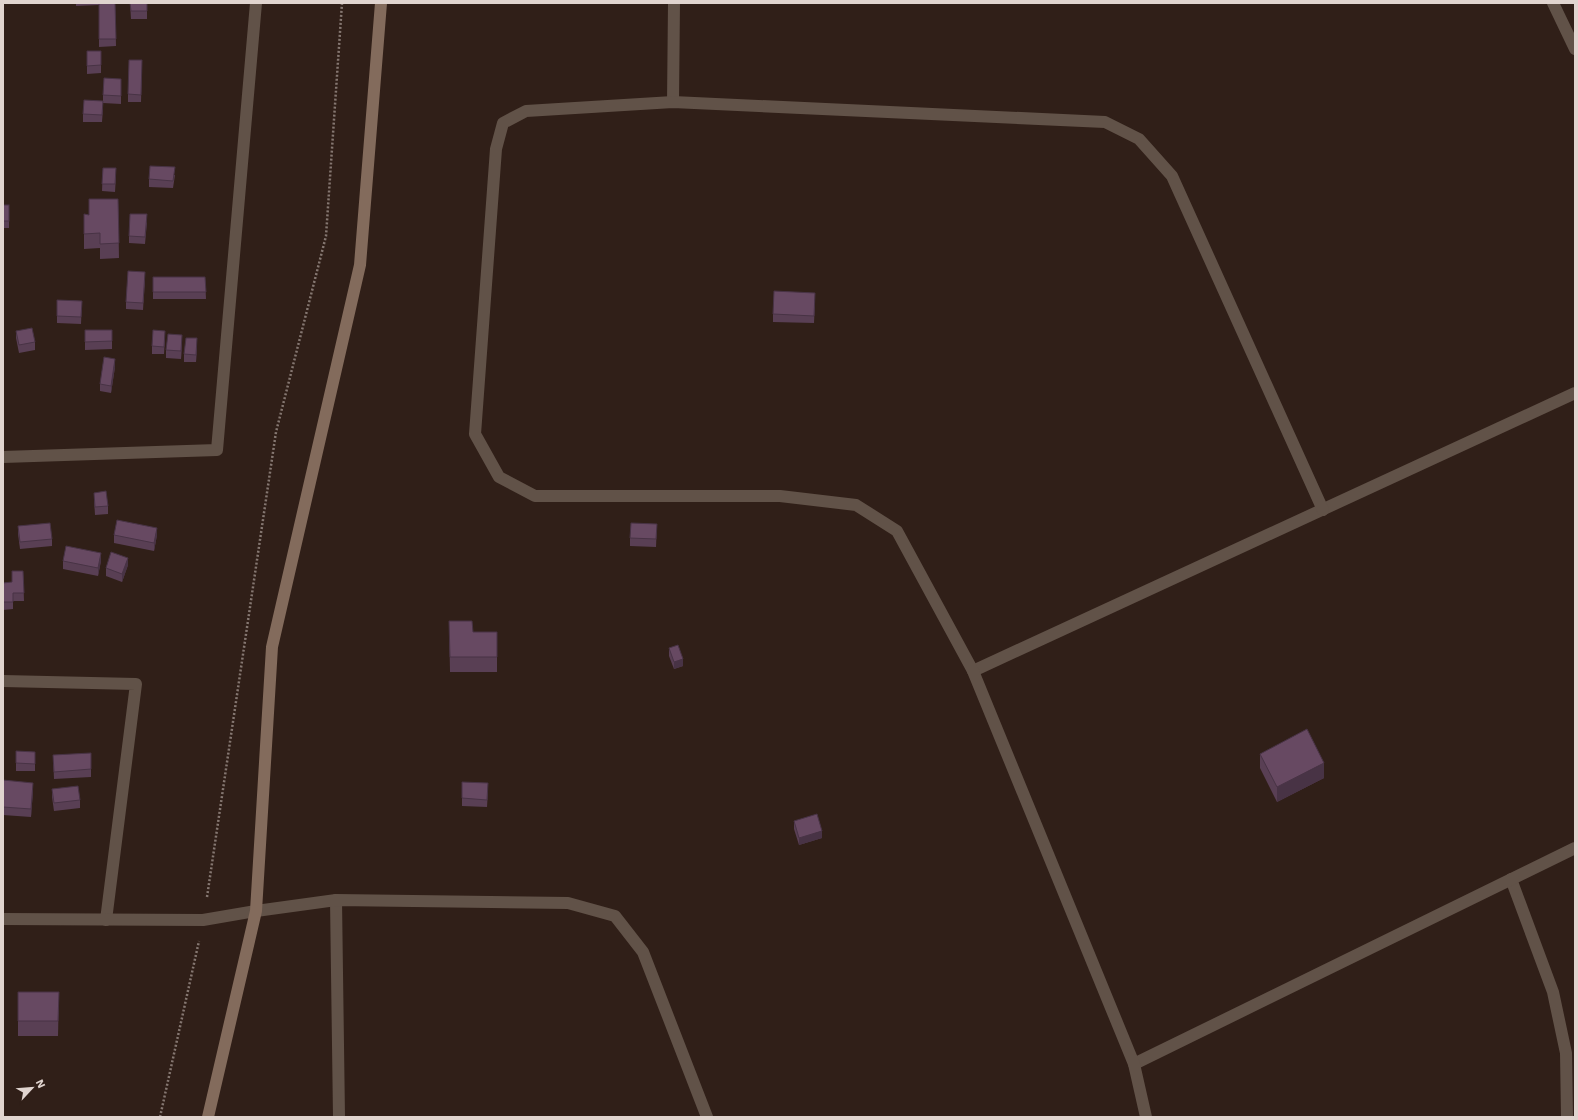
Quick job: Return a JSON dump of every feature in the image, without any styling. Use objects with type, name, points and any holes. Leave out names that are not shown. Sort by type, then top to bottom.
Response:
[{"type":"street","points":[[3,457],[217,450],[256,3]]},
{"type":"street","points":[[208,1117],[256,911],[272,647],[360,265],[381,3]]},
{"type":"street","points":[[673,102],[674,3]]},
{"type":"street","points":[[1553,3],[1575,48]]},
{"type":"street","points":[[1146,1117],[1134,1064],[973,671],[896,531],[856,505],[780,496],[535,496],[499,477],[475,434],[496,150],[503,123],[526,111],[673,102],[1105,122],[1139,139],[1172,176],[1323,510]]},
{"type":"street","points":[[973,671],[1575,393]]},
{"type":"street","points":[[3,681],[136,684],[106,920]]},
{"type":"street","points":[[1134,1064],[1575,848]]},
{"type":"street","points":[[1511,879],[1553,992],[1566,1053],[1568,1117]]},
{"type":"street","points":[[336,900],[340,1117]]},
{"type":"street","points":[[3,919],[203,920],[336,900],[568,903],[615,916],[643,952],[707,1117]]},
{"type":"path","points":[[160,1117],[203,920],[276,432],[326,236],[342,3]]},
{"type":"building","points":[[99,3],[115,3],[116,39],[99,39]]},
{"type":"building","points":[[130,3],[147,3],[147,11],[131,11]]},
{"type":"building","points":[[87,51],[101,51],[101,65],[87,66]]},
{"type":"building","points":[[129,60],[142,60],[141,95],[128,94]]},
{"type":"building","points":[[104,78],[121,79],[121,96],[103,95]]},
{"type":"building","points":[[84,100],[103,101],[102,115],[83,114]]},
{"type":"building","points":[[150,166],[175,167],[173,181],[149,179]]},
{"type":"building","points":[[103,168],[116,168],[115,184],[102,184]]},
{"type":"building","points":[[89,199],[118,199],[119,243],[100,244],[100,233],[84,234],[84,214],[89,215]]},
{"type":"building","points":[[3,205],[9,205],[9,221],[3,221]]},
{"type":"building","points":[[130,214],[147,214],[145,237],[129,236]]},
{"type":"building","points":[[128,271],[145,272],[143,303],[126,302]]},
{"type":"building","points":[[153,277],[205,277],[206,292],[153,292]]},
{"type":"building","points":[[774,291],[815,293],[814,316],[773,314]]},
{"type":"building","points":[[57,300],[82,301],[81,317],[57,316]]},
{"type":"building","points":[[32,328],[35,342],[19,345],[16,331]]},
{"type":"building","points":[[85,330],[112,330],[112,341],[85,342]]},
{"type":"building","points":[[153,330],[165,331],[164,347],[152,346]]},
{"type":"building","points":[[168,334],[182,335],[181,351],[166,350]]},
{"type":"building","points":[[186,338],[197,338],[196,355],[184,354]]},
{"type":"building","points":[[104,357],[115,359],[111,386],[100,384]]},
{"type":"building","points":[[106,491],[108,506],[95,507],[94,493]]},
{"type":"building","points":[[117,520],[157,528],[154,543],[114,535]]},
{"type":"building","points":[[50,523],[52,539],[20,542],[18,526]]},
{"type":"building","points":[[631,523],[657,524],[656,539],[630,538]]},
{"type":"building","points":[[66,546],[101,553],[98,568],[63,561]]},
{"type":"building","points":[[111,552],[128,558],[122,574],[106,568]]},
{"type":"building","points":[[12,571],[23,571],[24,593],[13,593],[13,602],[3,602],[3,583],[12,582]]},
{"type":"building","points":[[449,621],[472,621],[473,632],[497,632],[497,657],[450,657]]},
{"type":"building","points":[[678,645],[683,659],[674,662],[669,648]]},
{"type":"building","points":[[1307,729],[1324,763],[1277,787],[1260,754]]},
{"type":"building","points":[[16,751],[35,752],[35,764],[16,763]]},
{"type":"building","points":[[91,753],[91,769],[54,772],[53,755]]},
{"type":"building","points":[[3,780],[33,783],[31,809],[3,807]]},
{"type":"building","points":[[462,782],[488,783],[487,800],[462,798]]},
{"type":"building","points":[[78,786],[80,800],[54,803],[52,789]]},
{"type":"building","points":[[817,814],[822,831],[799,838],[794,821]]},
{"type":"building","points":[[18,992],[59,992],[58,1021],[18,1021]]}]
